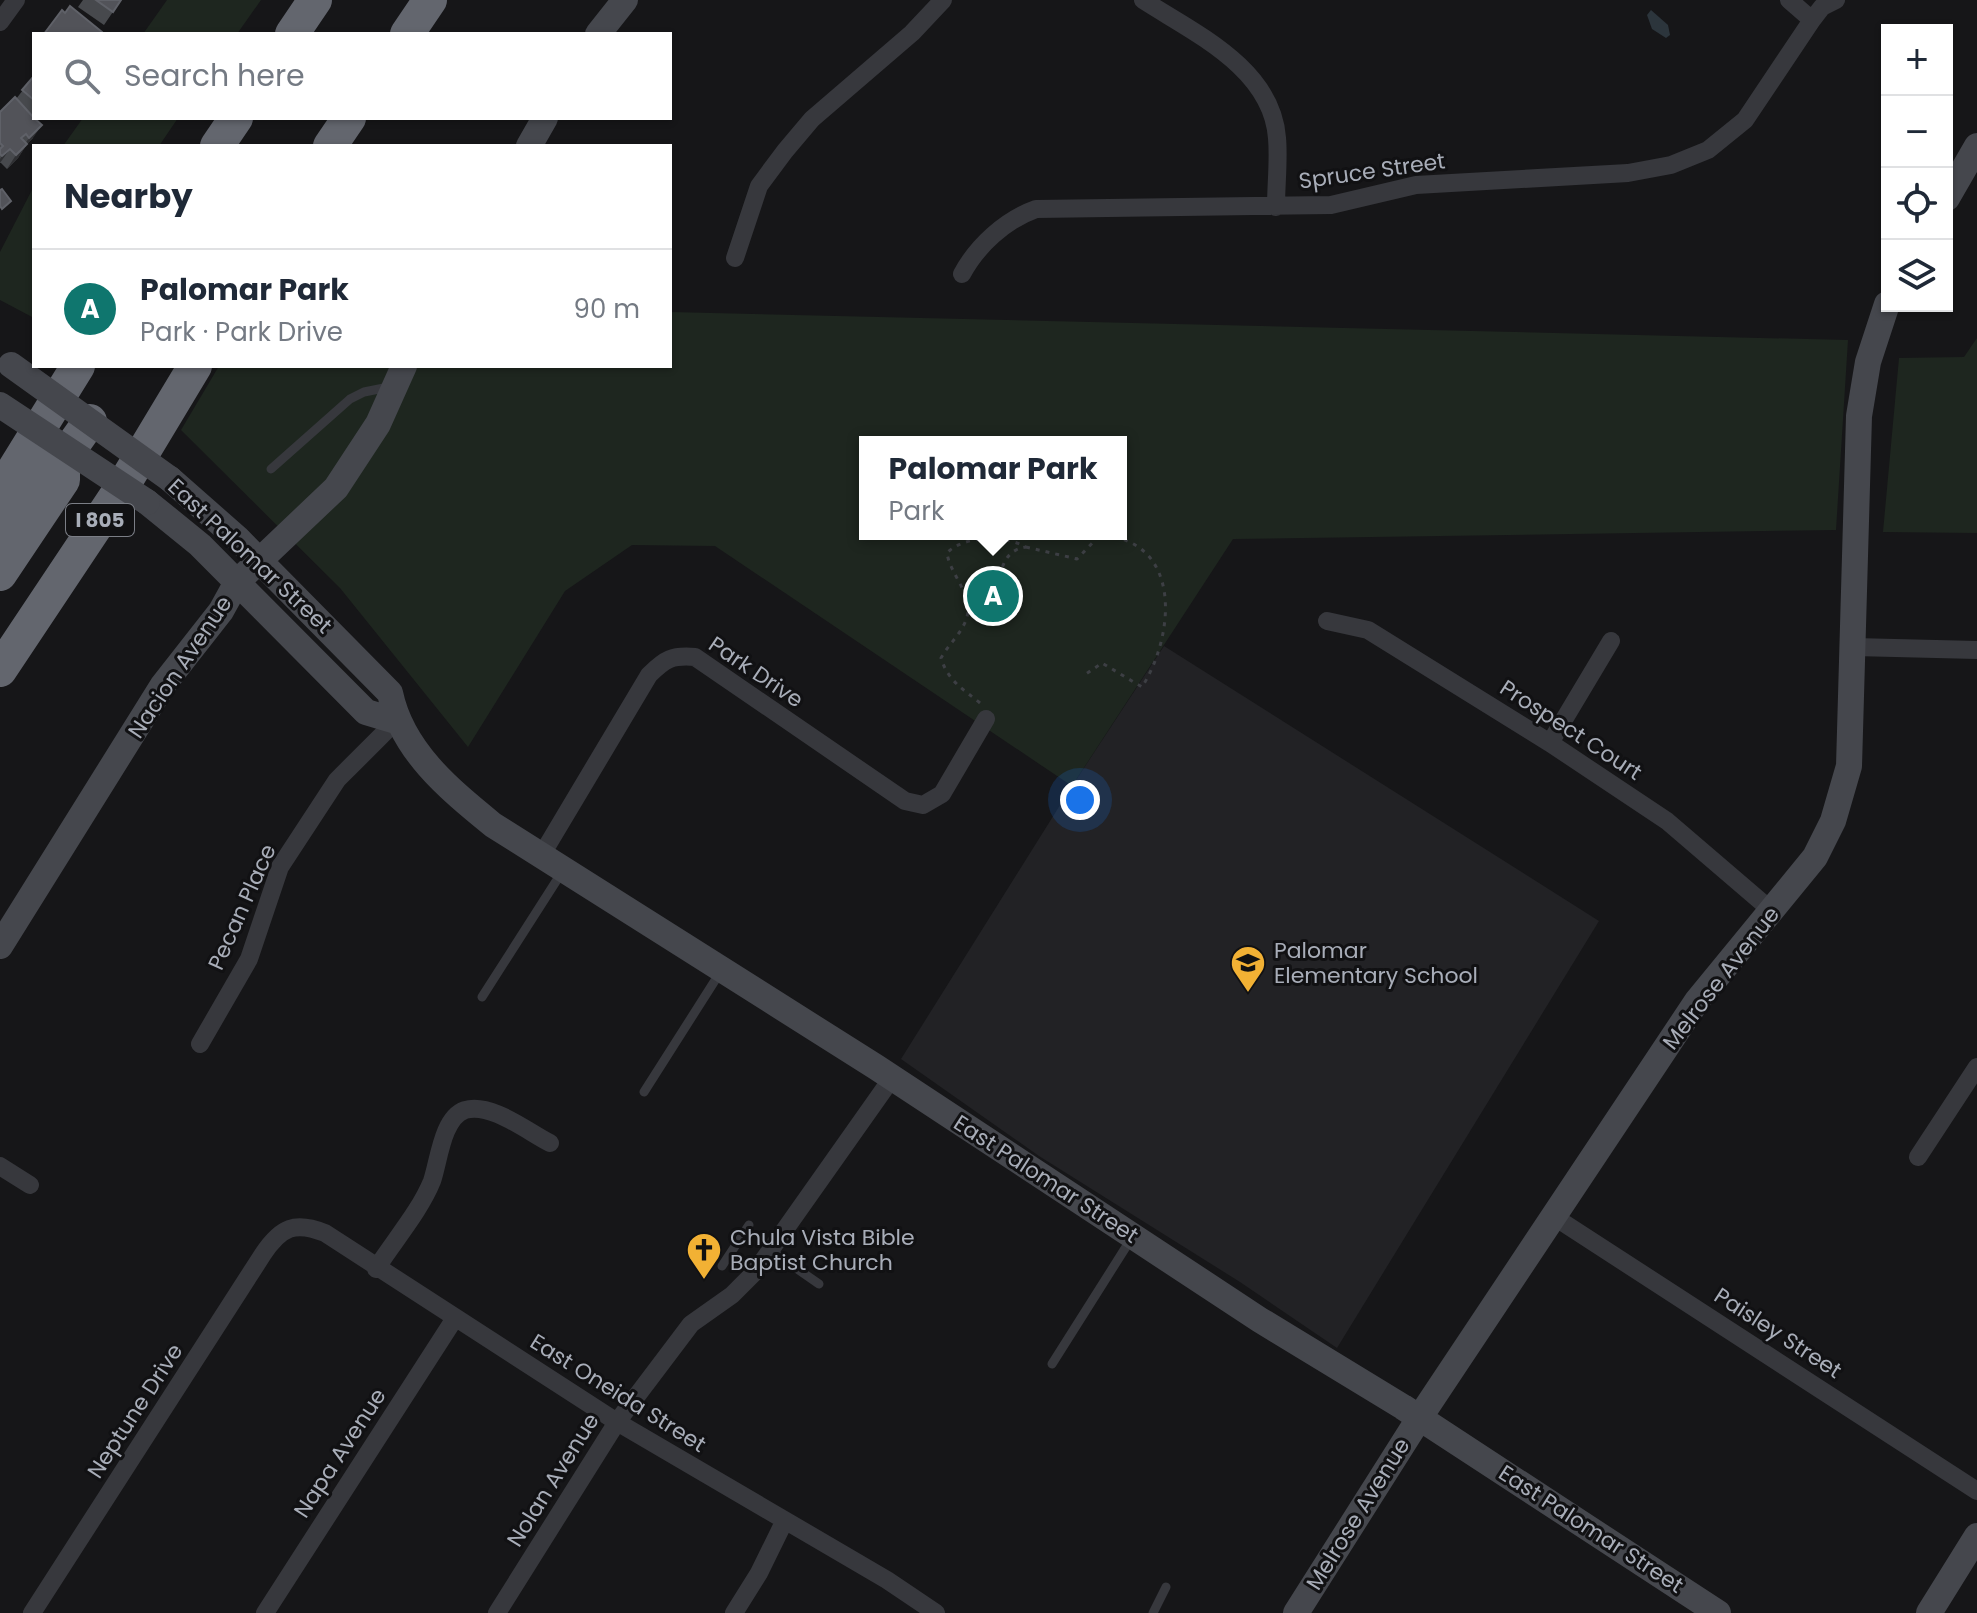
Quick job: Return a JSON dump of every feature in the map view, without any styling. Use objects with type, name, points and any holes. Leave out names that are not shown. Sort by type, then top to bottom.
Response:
[{"type":"highway","points":[[293,32],[315,0]]},
{"type":"highway","points":[[408,32],[430,0]]},
{"type":"highway","points":[[218,144],[235,120]]},
{"type":"highway","points":[[331,144],[348,120]]},
{"type":"highway","points":[[0,492],[77,368]]},
{"type":"highway","name":"I 805","points":[[0,670],[124,484],[194,368]]},
{"type":"highway","points":[[0,529],[41,467],[66,454],[90,421]]},
{"type":"highway","points":[[0,574],[63,480],[66,454]]},
{"type":"main road","points":[[600,32],[625,0]]},
{"type":"main road","points":[[530,144],[544,120]]},
{"type":"main road","points":[[1953,188],[1977,146]]},
{"type":"main road","name":"Melrose Avenue","points":[[1296,1613],[1420,1417],[1697,1001],[1815,857],[1842,795],[1849,766],[1859,416],[1868,362],[1884,312]]},
{"type":"main road","name":"East Palomar Street","points":[[6,361],[170,479],[260,562],[390,693],[396,721],[440,781],[493,825],[892,1078],[1303,1348],[1420,1417],[1718,1613]]},
{"type":"main road","name":"Nacion Avenue","points":[[0,946],[163,685],[221,611],[237,582],[336,488],[359,457],[400,376]]},
{"type":"main road","name":"East Palomar Street","points":[[0,405],[66,454],[147,502],[200,545],[366,712],[396,721]]},
{"type":"main road","points":[[1929,1613],[1977,1536]]},
{"type":"street","points":[[0,22],[16,0]]},
{"type":"street","points":[[735,258],[759,186],[785,151],[812,119],[912,33],[943,0]]},
{"type":"street","points":[[1143,0],[1224,52],[1250,77],[1272,115],[1277,137],[1276,207]]},
{"type":"street","points":[[1789,0],[1812,20]]},
{"type":"street","name":"Spruce Street","points":[[962,274],[972,255],[1018,215],[1036,209],[1331,205],[1416,185],[1628,173],[1671,165],[1708,150],[1745,120],[1812,20],[1822,7],[1836,0]]},
{"type":"street","name":"Prospect Court","points":[[1327,621],[1368,630],[1550,743],[1667,821],[1772,911]]},
{"type":"street","points":[[1550,743],[1611,641]]},
{"type":"street","points":[[1854,647],[1977,650]]},
{"type":"street","name":"Park Drive","points":[[552,862],[649,675],[675,655],[695,657],[905,801],[923,805],[942,794],[985,713]]},
{"type":"street","name":"Pecan Place","points":[[200,1044],[249,959],[280,867],[337,780],[396,721]]},
{"type":"street","points":[[1918,1157],[1977,1067]]},
{"type":"street","name":"Nolan Avenue","points":[[497,1613],[617,1422],[691,1324],[732,1295],[770,1250],[892,1078]]},
{"type":"street","points":[[376,1269],[430,1185],[447,1130],[456,1116],[466,1110],[486,1110],[550,1143]]},
{"type":"street","points":[[0,1166],[30,1185]]},
{"type":"street","name":"Paisley Street","points":[[1553,1216],[1977,1491]]},
{"type":"street","name":"East Oneida Street","points":[[276,1234],[291,1226],[307,1226],[325,1233],[376,1269],[617,1422],[936,1613]]},
{"type":"street","name":"Neptune Drive","points":[[32,1613],[276,1234]]},
{"type":"street","name":"Napa Avenue","points":[[265,1613],[455,1318]]},
{"type":"street","points":[[734,1613],[759,1573],[784,1522]]},
{"type":"lane","points":[[271,469],[350,399],[400,376]]},
{"type":"lane","points":[[482,997],[552,862]]},
{"type":"lane","points":[[644,1092],[721,971]]},
{"type":"lane","points":[[722,1266],[749,1225]]},
{"type":"lane","points":[[1052,1364],[1133,1236]]},
{"type":"lane","points":[[770,1250],[819,1284]]},
{"type":"lane","points":[[1153,1613],[1166,1587]]},
{"type":"path","points":[[985,713],[959,688],[945,670],[941,658],[968,618],[965,591],[949,565],[947,553],[967,540],[1006,542],[1077,559],[1095,540]]},
{"type":"path","points":[[1086,674],[1102,663],[1142,687],[1157,662],[1166,630],[1161,573],[1146,551],[1126,540]]},
{"type":"path","points":[[994,596],[998,575],[1008,555],[1015,549],[1026,547]]},
{"type":"shaded area","points":[[167,0],[261,0],[238,32],[144,32]]},
{"type":"shaded area","points":[[1651,10],[1668,25],[1670,35],[1666,38],[1652,29],[1647,15]]},
{"type":"shaded area","points":[[82,120],[177,120],[160,144],[64,144]]},
{"type":"shaded area","points":[[32,190],[32,317],[0,300],[0,252]]},
{"type":"shaded area","points":[[672,312],[1848,340],[1836,530],[1233,539],[1072,786],[715,546],[632,545],[565,591],[468,747],[340,588],[181,430],[218,368],[672,368]]},
{"type":"shaded area","points":[[1977,338],[1977,533],[1883,532],[1899,358],[1964,357]]},
{"type":"shaded area","name":"Palomar Elementary School","points":[[1164,646],[1599,921],[1337,1348],[1240,1282],[1039,1156],[901,1059],[1072,786]]},
{"type":"building","points":[[96,0],[121,0],[113,12]]},
{"type":"building","points":[[70,6],[102,32],[46,32],[62,10],[65,13]]},
{"type":"building","points":[[32,78],[32,98],[22,90]]},
{"type":"building","points":[[15,97],[32,116],[32,120],[42,125],[29,138],[26,134],[21,138],[27,144],[16,155],[10,149],[2,156],[0,154],[3,146],[0,143],[0,112]]},
{"type":"building","points":[[0,190],[11,201],[2,209]]},
{"type":"place","name":"Palomar Park","points":[[993,596]]},
{"type":"place","name":"Palomar Elementary School","points":[[1248,994]]},
{"type":"place","name":"Chula Vista Bible Baptist Church","points":[[704,1281]]}]
